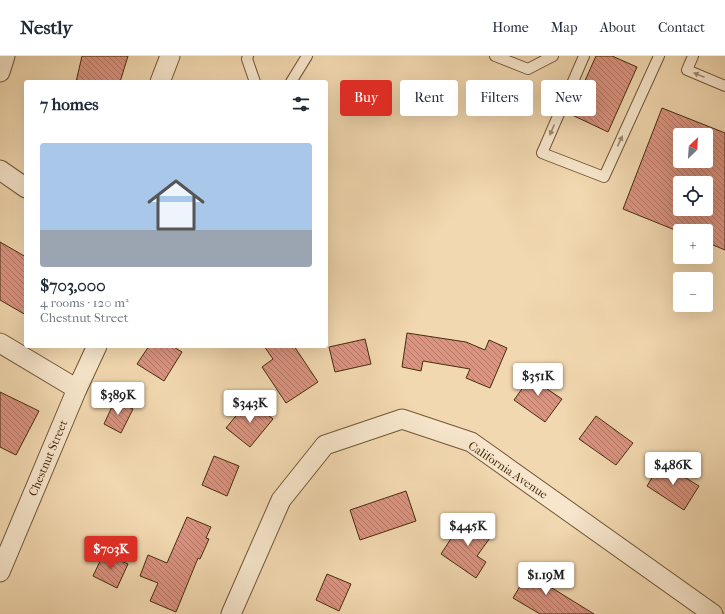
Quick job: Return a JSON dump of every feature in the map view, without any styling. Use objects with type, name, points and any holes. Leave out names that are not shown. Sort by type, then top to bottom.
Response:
[{"type":"street","points":[[0,72],[5,56]]},
{"type":"street","points":[[161,80],[170,56]]},
{"type":"street","points":[[0,170],[24,187]]},
{"type":"street","points":[[0,343],[77,389]]},
{"type":"street","name":"Chestnut Street","points":[[0,572],[77,389],[97,348]]},
{"type":"street","name":"California Avenue","points":[[231,614],[281,500],[325,444],[402,419],[471,442],[713,614]]},
{"type":"lane","points":[[248,56],[254,80]]},
{"type":"lane","points":[[292,80],[307,56]]},
{"type":"lane","points":[[495,56],[528,69],[553,56]]},
{"type":"lane","points":[[584,56],[542,153],[604,177],[659,56]]},
{"type":"lane","points":[[693,56],[687,70],[725,86]]},
{"type":"building","points":[[82,56],[128,56],[121,80],[76,80]]},
{"type":"building","points":[[596,56],[612,56],[637,67],[608,132],[574,116],[596,116],[596,80],[585,80]]},
{"type":"building","points":[[662,108],[712,128],[673,128],[673,168],[713,168],[713,128],[725,133],[725,250],[713,245],[713,224],[673,224],[673,229],[623,209]]},
{"type":"building","points":[[0,242],[24,256],[24,314],[0,300]]},
{"type":"building","points":[[407,333],[466,342],[485,350],[489,340],[507,348],[490,388],[466,378],[470,369],[423,361],[421,371],[402,367]]},
{"type":"building","points":[[365,339],[371,364],[335,372],[329,347]]},
{"type":"building","points":[[148,348],[175,348],[182,352],[164,381],[137,364]]},
{"type":"building","points":[[265,348],[295,348],[318,382],[286,403],[262,367],[273,359]]},
{"type":"building","points":[[534,372],[551,383],[547,389],[562,399],[545,422],[514,400]]},
{"type":"building","points":[[0,392],[39,411],[16,455],[0,447]]},
{"type":"building","points":[[115,400],[133,409],[121,433],[104,424]]},
{"type":"building","points":[[249,400],[273,419],[250,447],[226,428]]},
{"type":"building","points":[[596,416],[633,443],[616,465],[579,439]]},
{"type":"building","points":[[214,456],[239,466],[227,496],[202,485]]},
{"type":"building","points":[[661,463],[699,486],[684,510],[647,486]]},
{"type":"building","points":[[406,491],[416,521],[360,540],[350,510]]},
{"type":"building","points":[[187,517],[211,527],[206,538],[209,539],[200,559],[198,558],[176,612],[150,601],[158,583],[140,576],[148,555],[167,563]]},
{"type":"building","points":[[465,517],[492,535],[477,556],[486,562],[476,578],[441,554]]},
{"type":"building","points":[[104,553],[128,564],[117,588],[93,576]]},
{"type":"building","points":[[532,566],[556,581],[552,588],[594,614],[540,614],[513,598]]},
{"type":"building","points":[[327,574],[351,584],[339,611],[316,600]]}]
